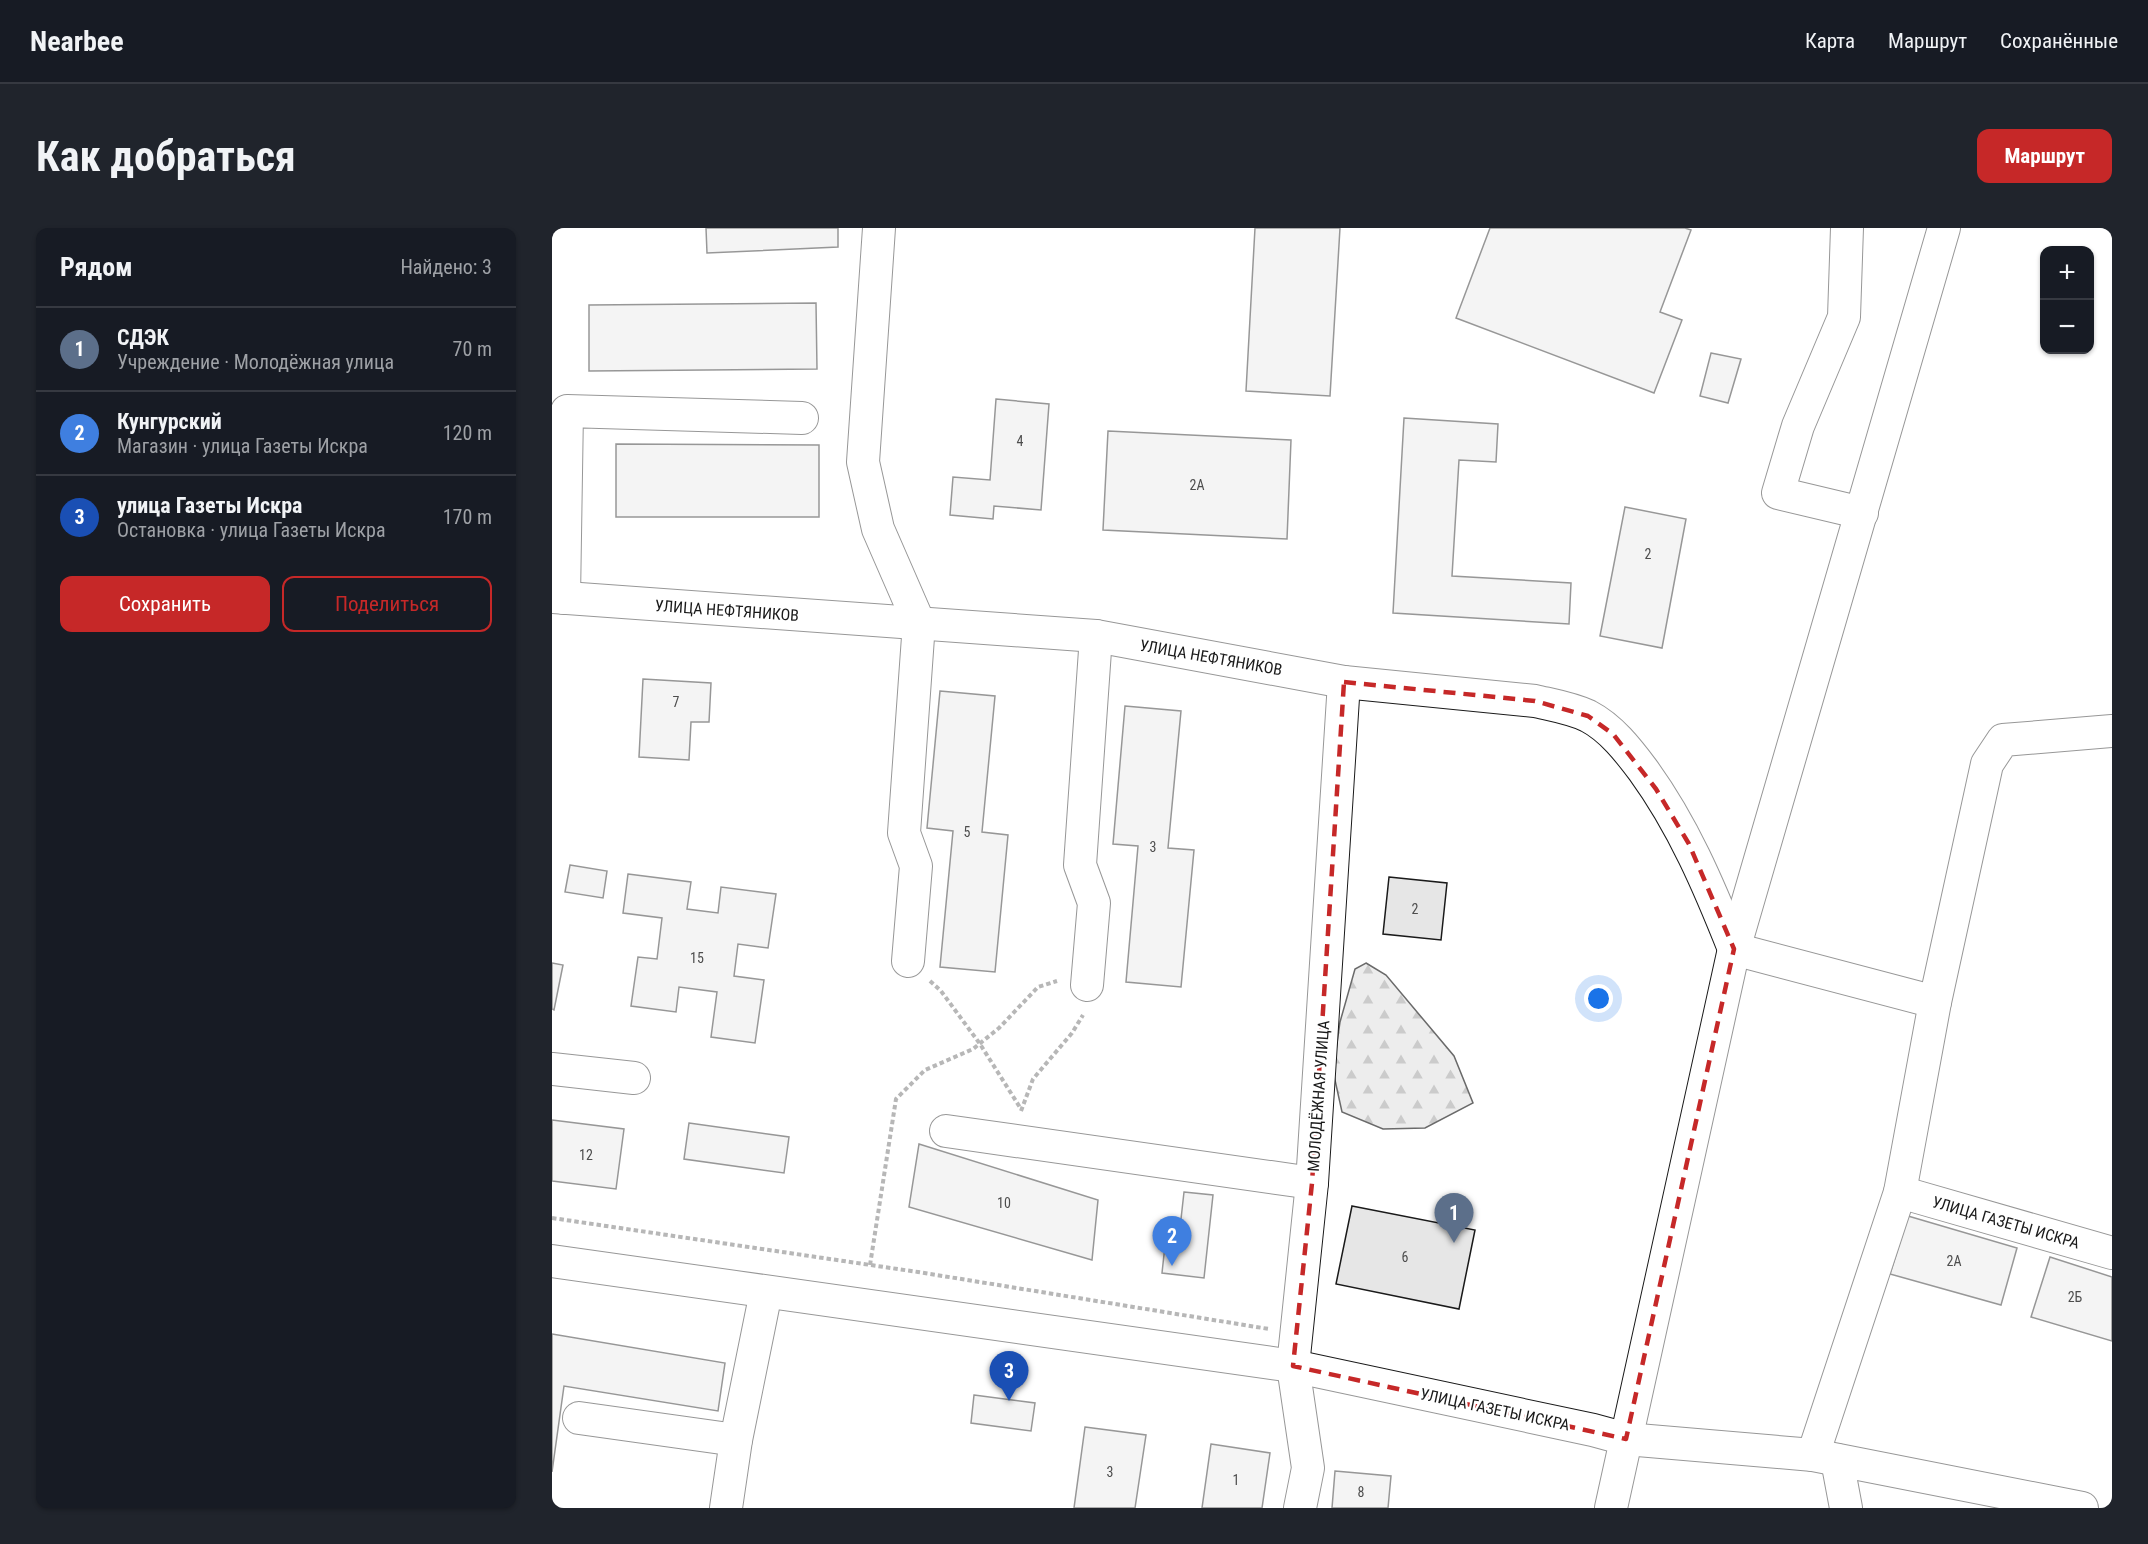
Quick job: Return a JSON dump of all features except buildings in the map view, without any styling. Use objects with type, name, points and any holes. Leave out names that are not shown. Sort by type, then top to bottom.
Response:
[{"type":"street","points":[[879,228],[863,462],[878,529],[919,623],[904,833],[916,866],[908,961]]},
{"type":"street","points":[[1847,228],[1844,317],[1798,426],[1779,493],[1862,513]]},
{"type":"street","points":[[1611,1508],[1734,949],[1944,228]]},
{"type":"street","points":[[558,597],[567,411],[802,418]]},
{"type":"street","name":"УЛИЦА НЕФТЯНИКОВ","points":[[558,597],[1096,636],[1344,682],[1535,701],[1564,707],[1588,716],[1613,734],[1656,789],[1689,844],[1734,949]]},
{"type":"street","points":[[1087,985],[1094,903],[1080,866],[1096,636]]},
{"type":"street","name":"МОЛОДЁЖНАЯ УЛИЦА","points":[[1300,1508],[1308,1468],[1293,1366],[1312,1182],[1344,682]]},
{"type":"street","points":[[1846,1508],[1825,1457],[1900,1192],[1935,1002],[1987,764],[2004,740],[2112,731]]},
{"type":"street","points":[[1734,949],[1935,1002]]},
{"type":"street","points":[[552,1069],[634,1078]]},
{"type":"street","points":[[946,1131],[1312,1182]]},
{"type":"street","name":"УЛИЦА ГАЗЕТЫ ИСКРА","points":[[1900,1192],[2112,1253]]},
{"type":"street","name":"УЛИЦА ГАЗЕТЫ ИСКРА","points":[[552,1261],[1293,1366],[1626,1439],[1825,1457],[2082,1508]]},
{"type":"street","points":[[726,1508],[736,1440],[766,1292]]},
{"type":"street","points":[[579,1418],[736,1440]]},
{"type":"path","points":[[908,961],[941,991],[980,1044],[1022,1109]]},
{"type":"path","points":[[870,1265],[896,1099],[926,1070],[980,1044],[999,1028],[1038,987],[1062,979],[1087,985],[1085,1011],[1072,1033],[1033,1079],[1010,1140]]},
{"type":"path","points":[[552,1218],[870,1265],[1296,1333]]},
{"type":"highlighted area","points":[[1344,682],[1535,701],[1588,716],[1613,734],[1656,789],[1689,844],[1734,949],[1626,1439],[1293,1366],[1312,1183]]},
{"type":"green space","points":[[1366,963],[1386,975],[1454,1056],[1473,1103],[1425,1128],[1383,1129],[1342,1112],[1333,1071],[1340,1022],[1355,969]]},
{"type":"place","name":"СДЭК","points":[[1454,1243]]},
{"type":"place","name":"Кунгурский","points":[[1172,1266]]},
{"type":"place","name":"улица Газеты Искра","points":[[1009,1401]]}]
